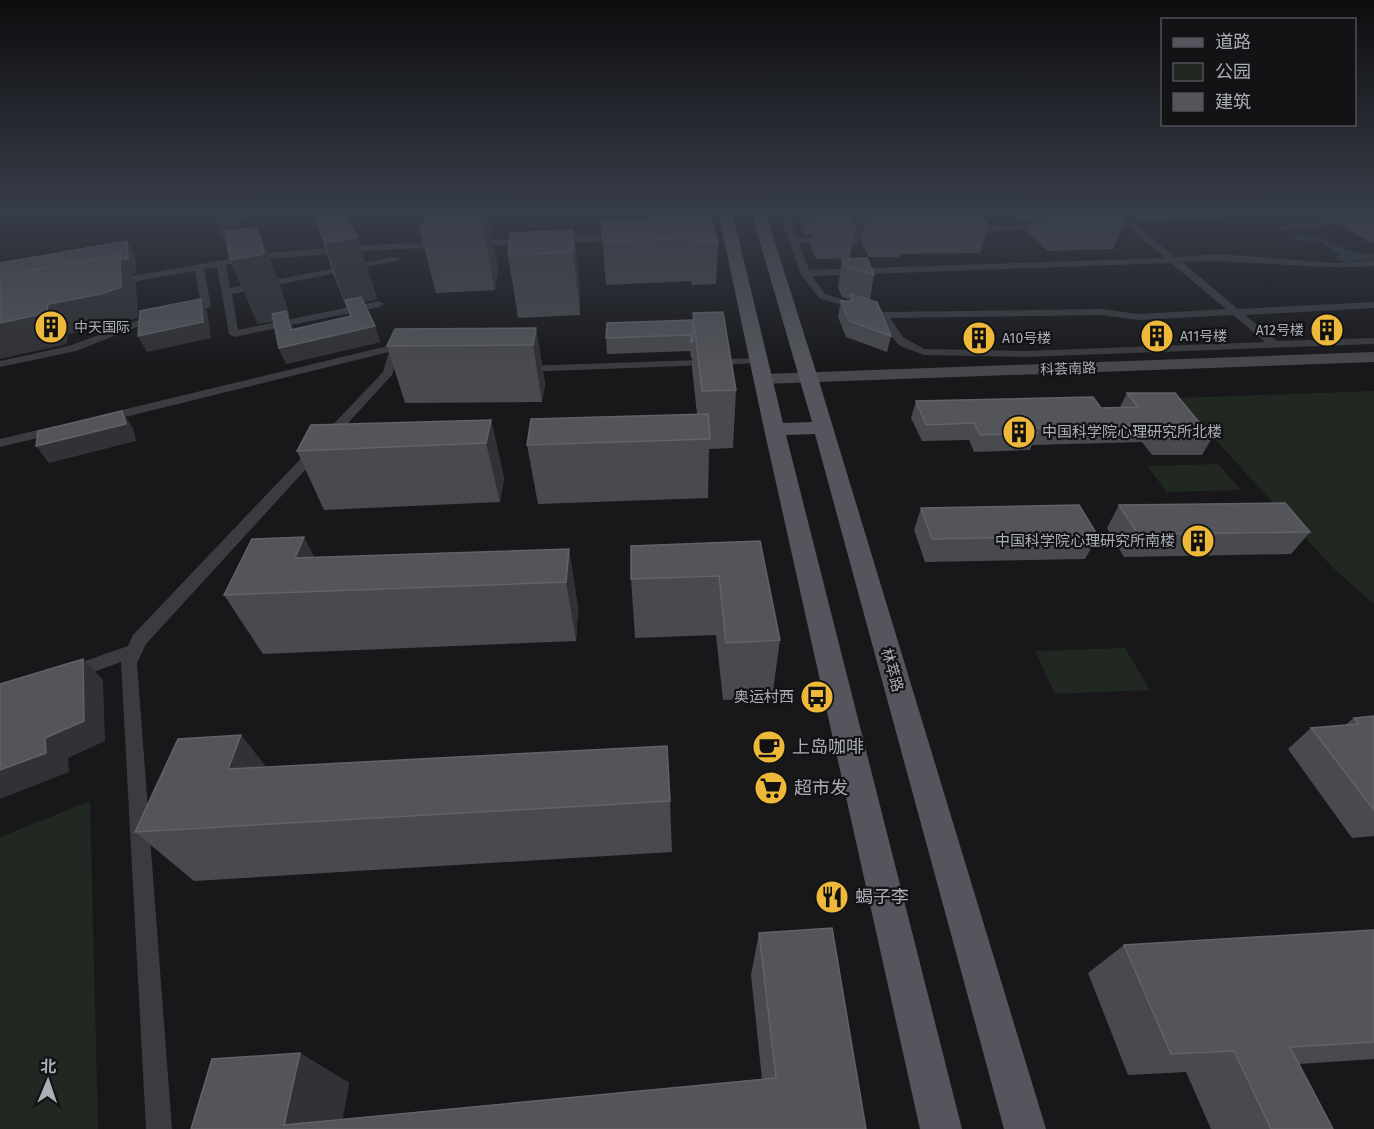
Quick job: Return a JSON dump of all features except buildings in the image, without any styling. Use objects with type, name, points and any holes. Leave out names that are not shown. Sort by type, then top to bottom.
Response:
[{"type":"main road","points":[[735,264],[941,1129]]},
{"type":"main road","name":"林萃路","points":[[774,264],[1025,1129]]},
{"type":"main road","points":[[774,429],[823,428]]},
{"type":"street","points":[[99,285],[217,264]]},
{"type":"street","points":[[221,264],[234,334],[379,304]]},
{"type":"street","points":[[227,292],[376,264]]},
{"type":"street","points":[[802,264],[805,273],[822,296],[883,315],[1102,312],[1138,317],[1374,305]]},
{"type":"street","points":[[805,273],[1096,264]]},
{"type":"street","points":[[1177,264],[1275,345]]},
{"type":"street","points":[[1307,264],[1337,266],[1358,264]]},
{"type":"street","points":[[0,364],[72,349],[150,318],[206,307],[199,267]]},
{"type":"street","points":[[883,315],[897,339],[904,346],[924,352],[1025,354],[1374,341]]},
{"type":"street","points":[[93,420],[396,347],[394,373],[139,640],[129,663],[159,1129]]},
{"type":"street","name":"科荟南路","points":[[811,386],[1374,357]]},
{"type":"street","points":[[506,369],[762,378]]},
{"type":"street","name":"科荟南路","points":[[762,378],[811,386],[1374,372]]},
{"type":"street","points":[[0,443],[70,426]]},
{"type":"street","points":[[56,678],[134,651]]},
{"type":"green space","points":[[1374,391],[1374,604],[1333,568],[1177,398]]},
{"type":"green space","points":[[1218,464],[1241,490],[1167,492],[1147,466]]},
{"type":"green space","points":[[1125,648],[1150,690],[1055,694],[1035,651]]},
{"type":"green space","points":[[90,801],[98,1129],[0,1129],[0,837]]},
{"type":"place","name":"中天国际","points":[[51,327]]},
{"type":"place","name":"A12号楼","points":[[1327,330]]},
{"type":"place","name":"A11号楼","points":[[1157,336]]},
{"type":"place","name":"A10号楼","points":[[979,338]]},
{"type":"place","name":"中国科学院心理研究所北楼","points":[[1019,432]]},
{"type":"place","name":"中国科学院心理研究所南楼","points":[[1198,541]]},
{"type":"place","name":"奥运村西","points":[[817,697]]},
{"type":"place","name":"上岛咖啡","points":[[769,747]]},
{"type":"place","name":"超市发","points":[[771,788]]},
{"type":"place","name":"蝎子李","points":[[832,897]]}]
